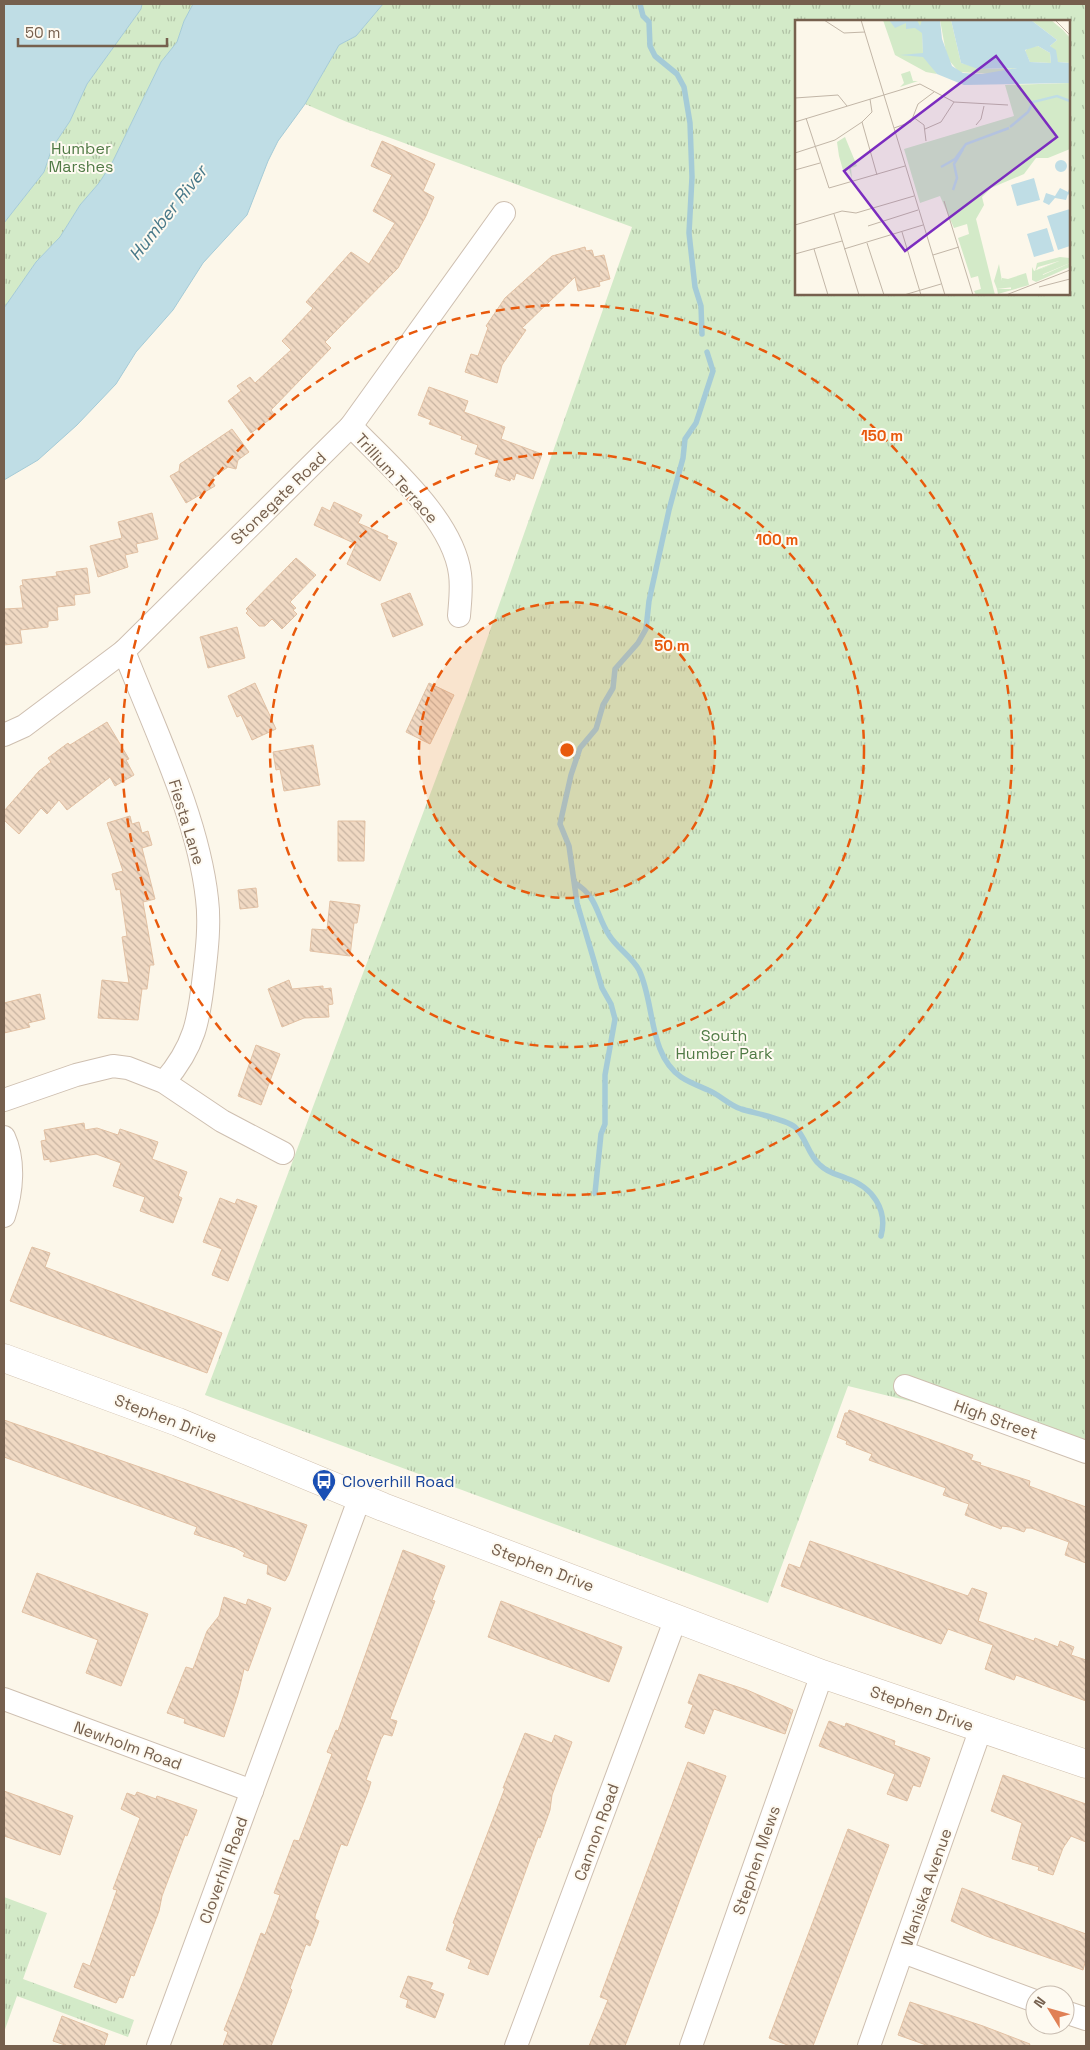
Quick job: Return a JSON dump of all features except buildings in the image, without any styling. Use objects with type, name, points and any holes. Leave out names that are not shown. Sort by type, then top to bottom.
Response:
[{"type":"street","name":"Stonegate Road","points":[[4,735],[24,726],[124,651],[351,426],[504,213]]},
{"type":"street","name":"Trillium Terrace","points":[[351,426],[415,494],[446,536],[460,573],[459,616]]},
{"type":"street","name":"Fiesta Lane","points":[[124,651],[187,813],[199,853],[207,900],[206,962],[200,1012],[182,1061],[164,1082]]},
{"type":"street","points":[[4,1100],[62,1079],[113,1066],[128,1068],[164,1082],[222,1121],[283,1153]]},
{"type":"street","points":[[4,1137],[10,1157],[11,1175],[10,1193],[4,1216]]},
{"type":"street","name":"Stephen Drive","points":[[4,1358],[178,1422],[360,1498],[822,1674],[1086,1764]]},
{"type":"street","name":"High Street","points":[[905,1386],[1086,1452]]},
{"type":"street","name":"Cloverhill Road","points":[[158,2046],[360,1498]]},
{"type":"street","name":"Cannon Road","points":[[516,2046],[676,1618]]},
{"type":"street","name":"Stephen Mews","points":[[691,2046],[822,1674]]},
{"type":"street","name":"Newholm Road","points":[[4,1699],[252,1791]]},
{"type":"street","name":"Waniska Avenue","points":[[869,2046],[981,1728]]},
{"type":"street","points":[[903,1952],[1025,1997]]},
{"type":"green space","name":"Humber Marshes","points":[[142,4],[193,4],[184,21],[177,42],[161,62],[112,163],[99,183],[80,205],[60,237],[36,262],[4,308],[4,223],[44,172],[52,148],[70,121],[87,84],[141,9]]},
{"type":"green space","name":"South Humber Park","points":[[383,4],[1086,4],[1086,1444],[848,1386],[768,1603],[205,1395],[468,693],[632,227],[347,122],[305,104],[339,45],[356,36]]},
{"type":"green space","points":[[4,1897],[47,1913],[23,1979],[134,2020],[128,2037],[17,1996],[4,2032]]},
{"type":"water","points":[[4,4],[142,4],[141,9],[87,84],[70,121],[52,148],[44,172],[4,223]]},
{"type":"water","name":"Humber River","points":[[193,4],[383,4],[356,36],[339,45],[305,104],[278,141],[247,215],[203,263],[173,310],[136,352],[116,384],[77,425],[38,460],[4,480],[4,308],[36,262],[60,237],[80,205],[99,183],[112,163],[161,62],[177,42],[184,21]]},
{"type":"waterway","points":[[640,4],[643,16],[649,22],[650,46],[655,56],[677,74],[684,87],[690,123],[692,177],[689,233],[695,287],[701,306],[702,334]]},
{"type":"waterway","points":[[595,1193],[601,1134],[605,1124],[605,1075],[615,1019],[611,1004],[602,988],[577,903],[569,846],[560,824],[571,775],[580,748],[596,729],[603,705],[613,688],[615,669],[638,643],[646,629],[649,601],[669,510],[683,458],[685,439],[696,423],[713,371],[707,352]]},
{"type":"waterway","points":[[575,883],[588,894],[609,935],[639,970],[648,997],[657,1042],[670,1067],[684,1079],[712,1092],[741,1109],[777,1119],[795,1127],[816,1161],[823,1168],[856,1182],[871,1193],[880,1209],[882,1217],[881,1236]]},
{"type":"place","name":"Cloverhill Road","points":[[324,1502]]}]
